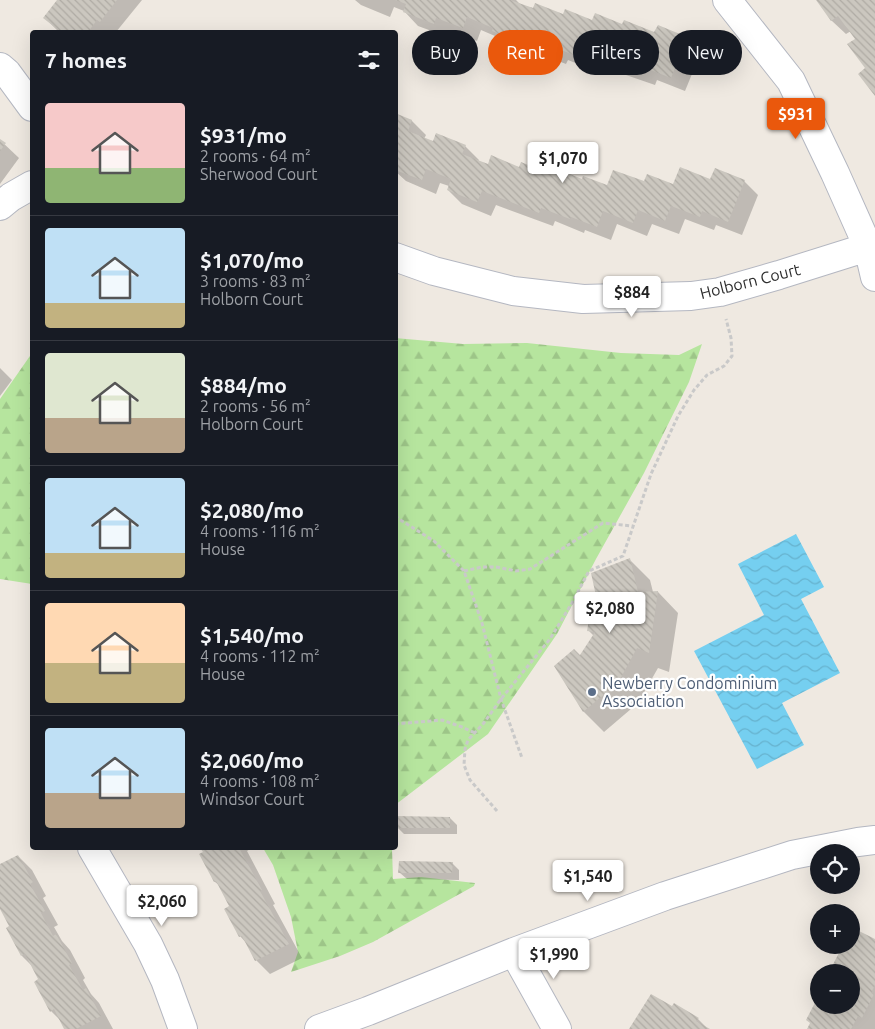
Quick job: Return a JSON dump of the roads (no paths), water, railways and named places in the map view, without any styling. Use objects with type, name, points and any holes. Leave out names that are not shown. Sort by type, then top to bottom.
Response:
[{"type":"street","points":[[727,0],[791,81],[868,247],[875,277]]},
{"type":"street","points":[[0,67],[7,73],[30,104]]},
{"type":"street","points":[[0,206],[30,186]]},
{"type":"street","name":"Holborn Court","points":[[398,258],[434,271],[513,290],[583,298],[691,296],[720,292],[868,247]]},
{"type":"street","points":[[319,1029],[514,952],[665,896],[792,855],[875,840]]},
{"type":"street","points":[[93,850],[148,944],[165,980],[183,1029]]},
{"type":"street","points":[[514,952],[556,1029]]},
{"type":"water","points":[[796,534],[824,587],[801,599],[840,673],[782,703],[804,745],[757,769],[694,651],[764,615],[738,564]]},
{"type":"place","name":"Newberry Condominium Association","points":[[592,692]]}]
